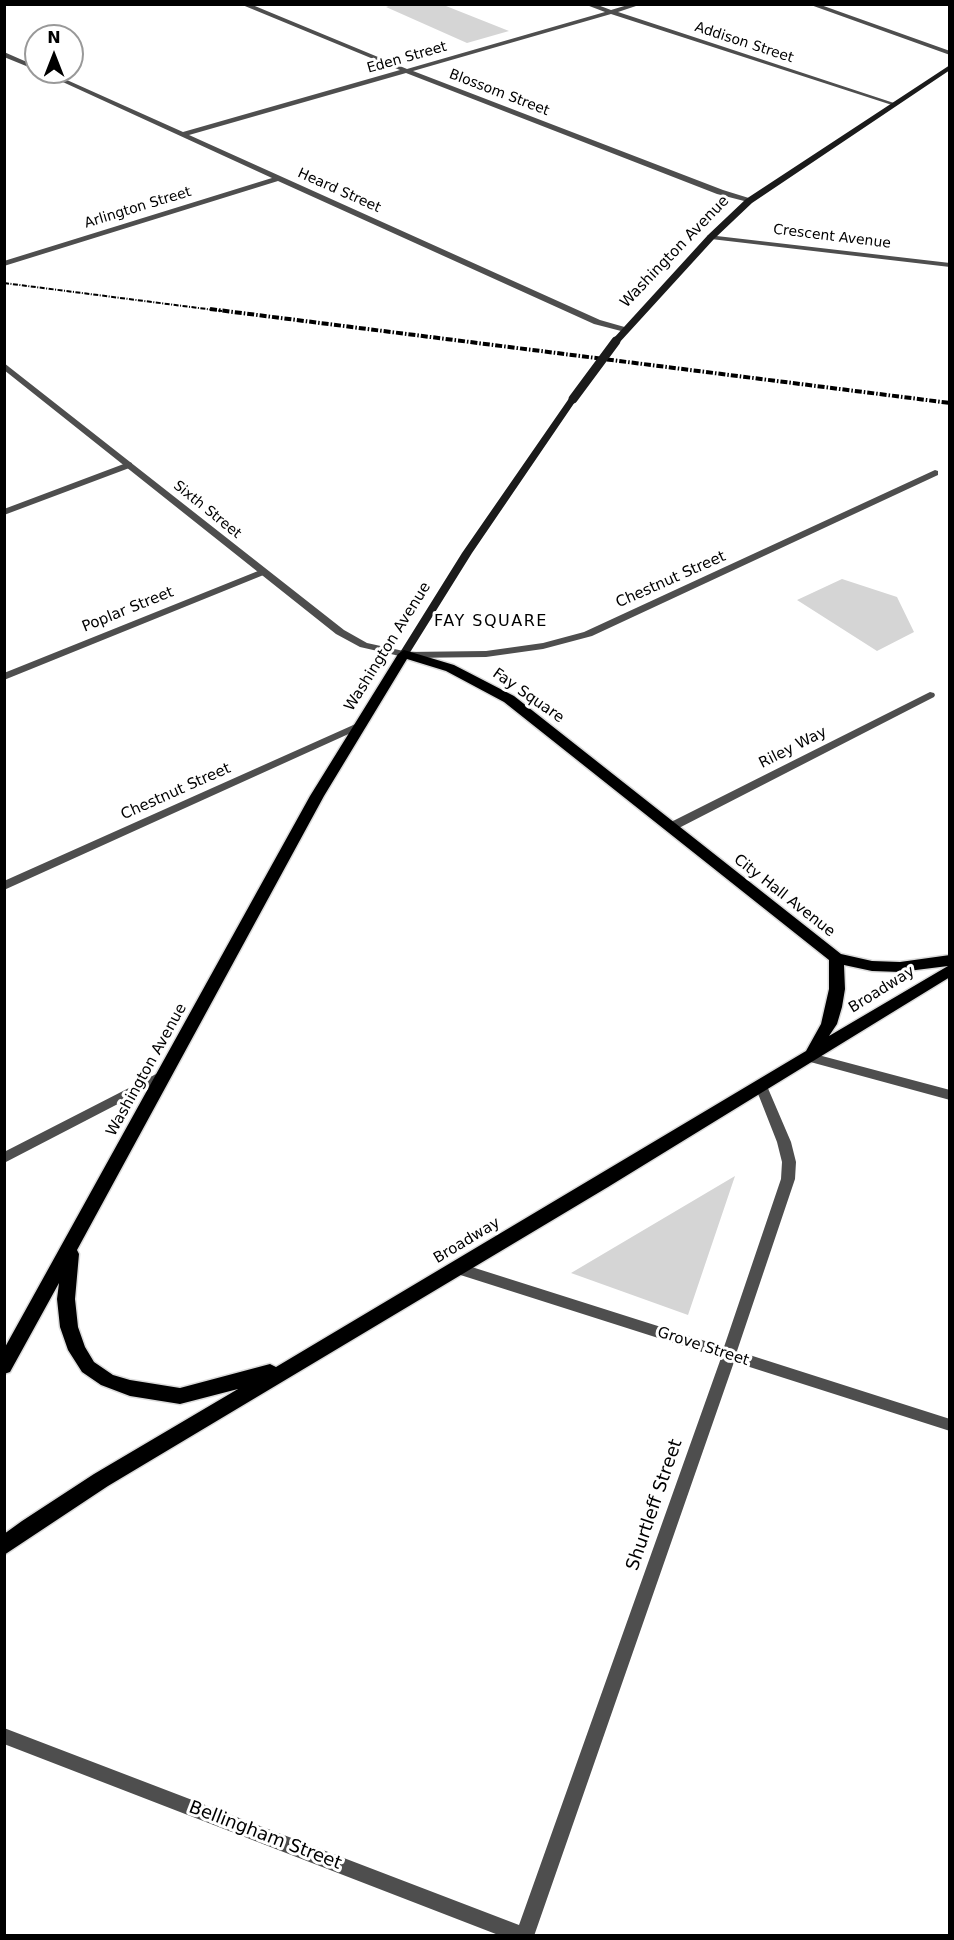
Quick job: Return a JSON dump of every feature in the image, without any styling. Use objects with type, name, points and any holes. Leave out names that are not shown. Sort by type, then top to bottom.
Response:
[{"type":"main road","name":"Washington Avenue","points":[[4,1367],[317,796],[474,543],[573,399],[625,330],[711,237],[749,201],[950,67]]},
{"type":"main road","name":"Fay Square","points":[[404,654],[450,668],[493,688],[621,787]]},
{"type":"main road","name":"City Hall Avenue","points":[[621,787],[836,958],[873,966],[900,967],[950,960]]},
{"type":"main road","points":[[807,1057],[820,1041],[829,1024],[837,989],[836,958]]},
{"type":"main road","name":"Broadway","points":[[4,1546],[74,1497],[761,1086],[950,970]]},
{"type":"main road","points":[[71,1245],[66,1299],[69,1327],[77,1350],[88,1367],[107,1380],[129,1388],[180,1396],[258,1377],[303,1360]]},
{"type":"street","name":"Blossom Street","points":[[243,4],[406,71],[720,192],[749,201]]},
{"type":"street","name":"Addison Street","points":[[587,4],[894,104]]},
{"type":"street","name":"Eden Street","points":[[182,135],[639,4]]},
{"type":"street","points":[[811,4],[950,53]]},
{"type":"street","points":[[4,54],[24,63]]},
{"type":"street","name":"Heard Street","points":[[70,84],[597,322],[625,330]]},
{"type":"street","name":"Arlington Street","points":[[4,264],[279,178]]},
{"type":"street","name":"Crescent Avenue","points":[[711,237],[950,265]]},
{"type":"street","name":"Sixth Street","points":[[4,365],[263,572],[351,639],[364,645],[404,654]]},
{"type":"street","points":[[4,512],[129,465]]},
{"type":"street","name":"Chestnut Street","points":[[404,654],[486,654],[543,646],[588,634],[935,473]]},
{"type":"street","name":"Poplar Street","points":[[4,676],[263,572]]},
{"type":"street","name":"Riley Way","points":[[671,827],[930,695]]},
{"type":"street","name":"Chestnut Street","points":[[4,886],[360,725]]},
{"type":"street","points":[[807,1057],[950,1095]]},
{"type":"street","points":[[4,1158],[164,1075]]},
{"type":"street","name":"Shurtleff Street","points":[[524,1935],[729,1355],[788,1179],[789,1162],[784,1142],[761,1086]]},
{"type":"street","name":"Grove Street","points":[[456,1268],[950,1425]]},
{"type":"street","name":"Bellingham Street","points":[[4,1736],[524,1935]]},
{"type":"shaded area","points":[[391,5],[450,5],[446,6],[509,31],[467,43],[386,7]]},
{"type":"shaded area","points":[[842,579],[897,597],[914,632],[877,651],[797,600]]},
{"type":"shaded area","points":[[735,1176],[688,1315],[571,1273]]},
{"type":"railway","points":[[4,283],[222,311]]},
{"type":"railway","points":[[210,309],[950,403]]},
{"type":"district","name":"FAY SQUARE","points":[[491,622]]}]
